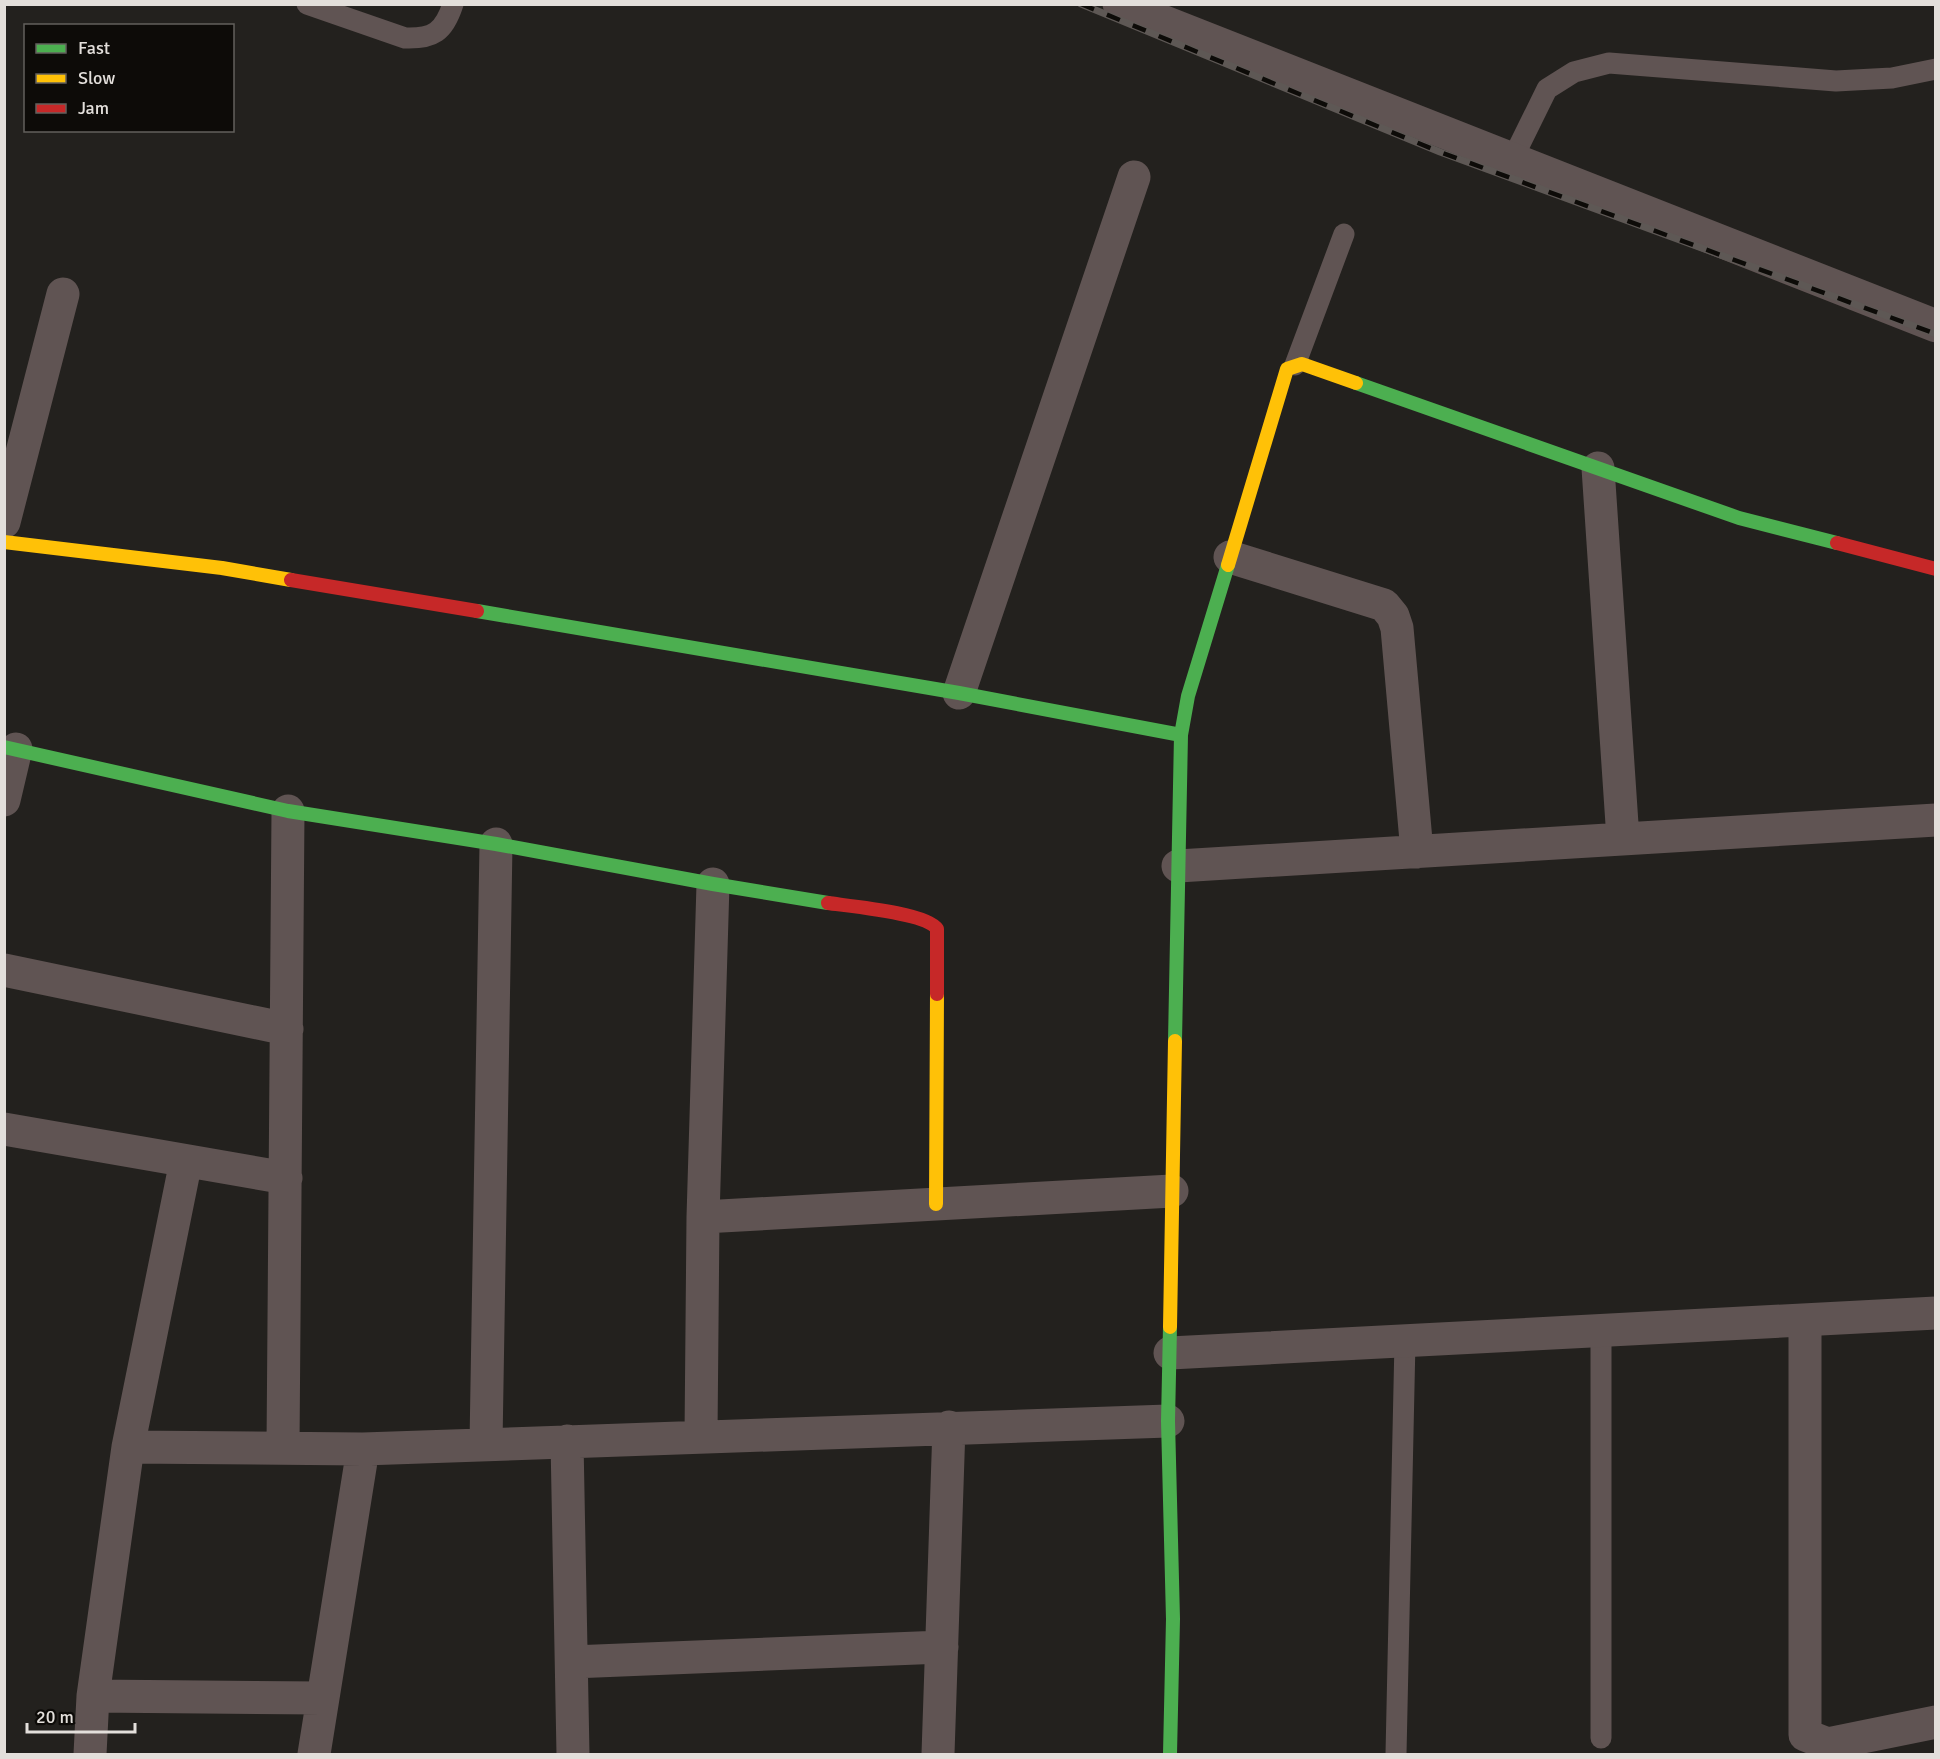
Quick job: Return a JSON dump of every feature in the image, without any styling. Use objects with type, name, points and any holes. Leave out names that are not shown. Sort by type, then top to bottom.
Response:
[{"type":"street","points":[[1119,4],[1935,326]]},
{"type":"street","points":[[959,693],[1134,177]]},
{"type":"street","points":[[4,522],[63,294]]},
{"type":"street","points":[[1170,1755],[1173,1618],[1168,1421],[1181,735],[1188,696],[1287,369],[1302,364],[1739,518],[1935,569]]},
{"type":"street","points":[[1598,468],[1623,839]]},
{"type":"street","points":[[4,542],[222,568],[959,693],[1181,735]]},
{"type":"street","points":[[1230,557],[1384,605],[1393,616],[1397,628],[1417,852]]},
{"type":"street","points":[[4,800],[10,748],[288,811],[496,844],[713,884],[918,917],[934,924],[937,928],[936,1204]]},
{"type":"street","points":[[284,1448],[288,811]]},
{"type":"street","points":[[1178,866],[1935,820]]},
{"type":"street","points":[[486,1444],[496,844]]},
{"type":"street","points":[[701,1436],[703,1217],[713,884]]},
{"type":"street","points":[[4,970],[287,1029]]},
{"type":"street","points":[[4,1129],[286,1178]]},
{"type":"street","points":[[90,1755],[93,1696],[128,1447],[186,1161]]},
{"type":"street","points":[[703,1217],[1172,1191]]},
{"type":"street","points":[[1170,1353],[1935,1313]]},
{"type":"street","points":[[1805,1320],[1805,1735],[1828,1744],[1935,1722]]},
{"type":"street","points":[[128,1447],[363,1449],[1168,1421]]},
{"type":"street","points":[[939,1755],[949,1427]]},
{"type":"street","points":[[567,1441],[573,1755]]},
{"type":"street","points":[[314,1755],[363,1449]]},
{"type":"street","points":[[572,1662],[942,1647]]},
{"type":"street","points":[[93,1696],[322,1698]]},
{"type":"lane","points":[[307,4],[405,38],[420,38],[434,35],[446,23],[453,4]]},
{"type":"lane","points":[[1512,160],[1546,89],[1574,72],[1609,63],[1836,81],[1892,78],[1935,69]]},
{"type":"lane","points":[[1295,365],[1344,234]]},
{"type":"lane","points":[[1601,1330],[1601,1738]]},
{"type":"lane","points":[[1396,1755],[1405,1341]]},
{"type":"railway","points":[[1081,4],[1440,152],[1936,334]]},
{"type":"traffic: fast","points":[[1356,383],[1739,518],[1837,543]]},
{"type":"traffic: fast","points":[[1175,1041],[1181,735],[1188,696],[1228,565]]},
{"type":"traffic: fast","points":[[477,611],[959,693],[1181,735]]},
{"type":"traffic: fast","points":[[4,747],[288,811],[496,844],[828,903]]},
{"type":"traffic: fast","points":[[1170,1327],[1168,1421],[1173,1619],[1170,1754]]},
{"type":"traffic: slow","points":[[1228,565],[1287,369],[1302,364],[1356,383]]},
{"type":"traffic: slow","points":[[4,542],[222,568],[291,580]]},
{"type":"traffic: slow","points":[[936,1204],[937,994]]},
{"type":"traffic: slow","points":[[1170,1327],[1175,1041]]},
{"type":"traffic: jam","points":[[1837,543],[1936,569]]},
{"type":"traffic: jam","points":[[291,580],[477,611]]},
{"type":"traffic: jam","points":[[828,903],[869,908],[930,923],[937,929],[937,994]]}]
